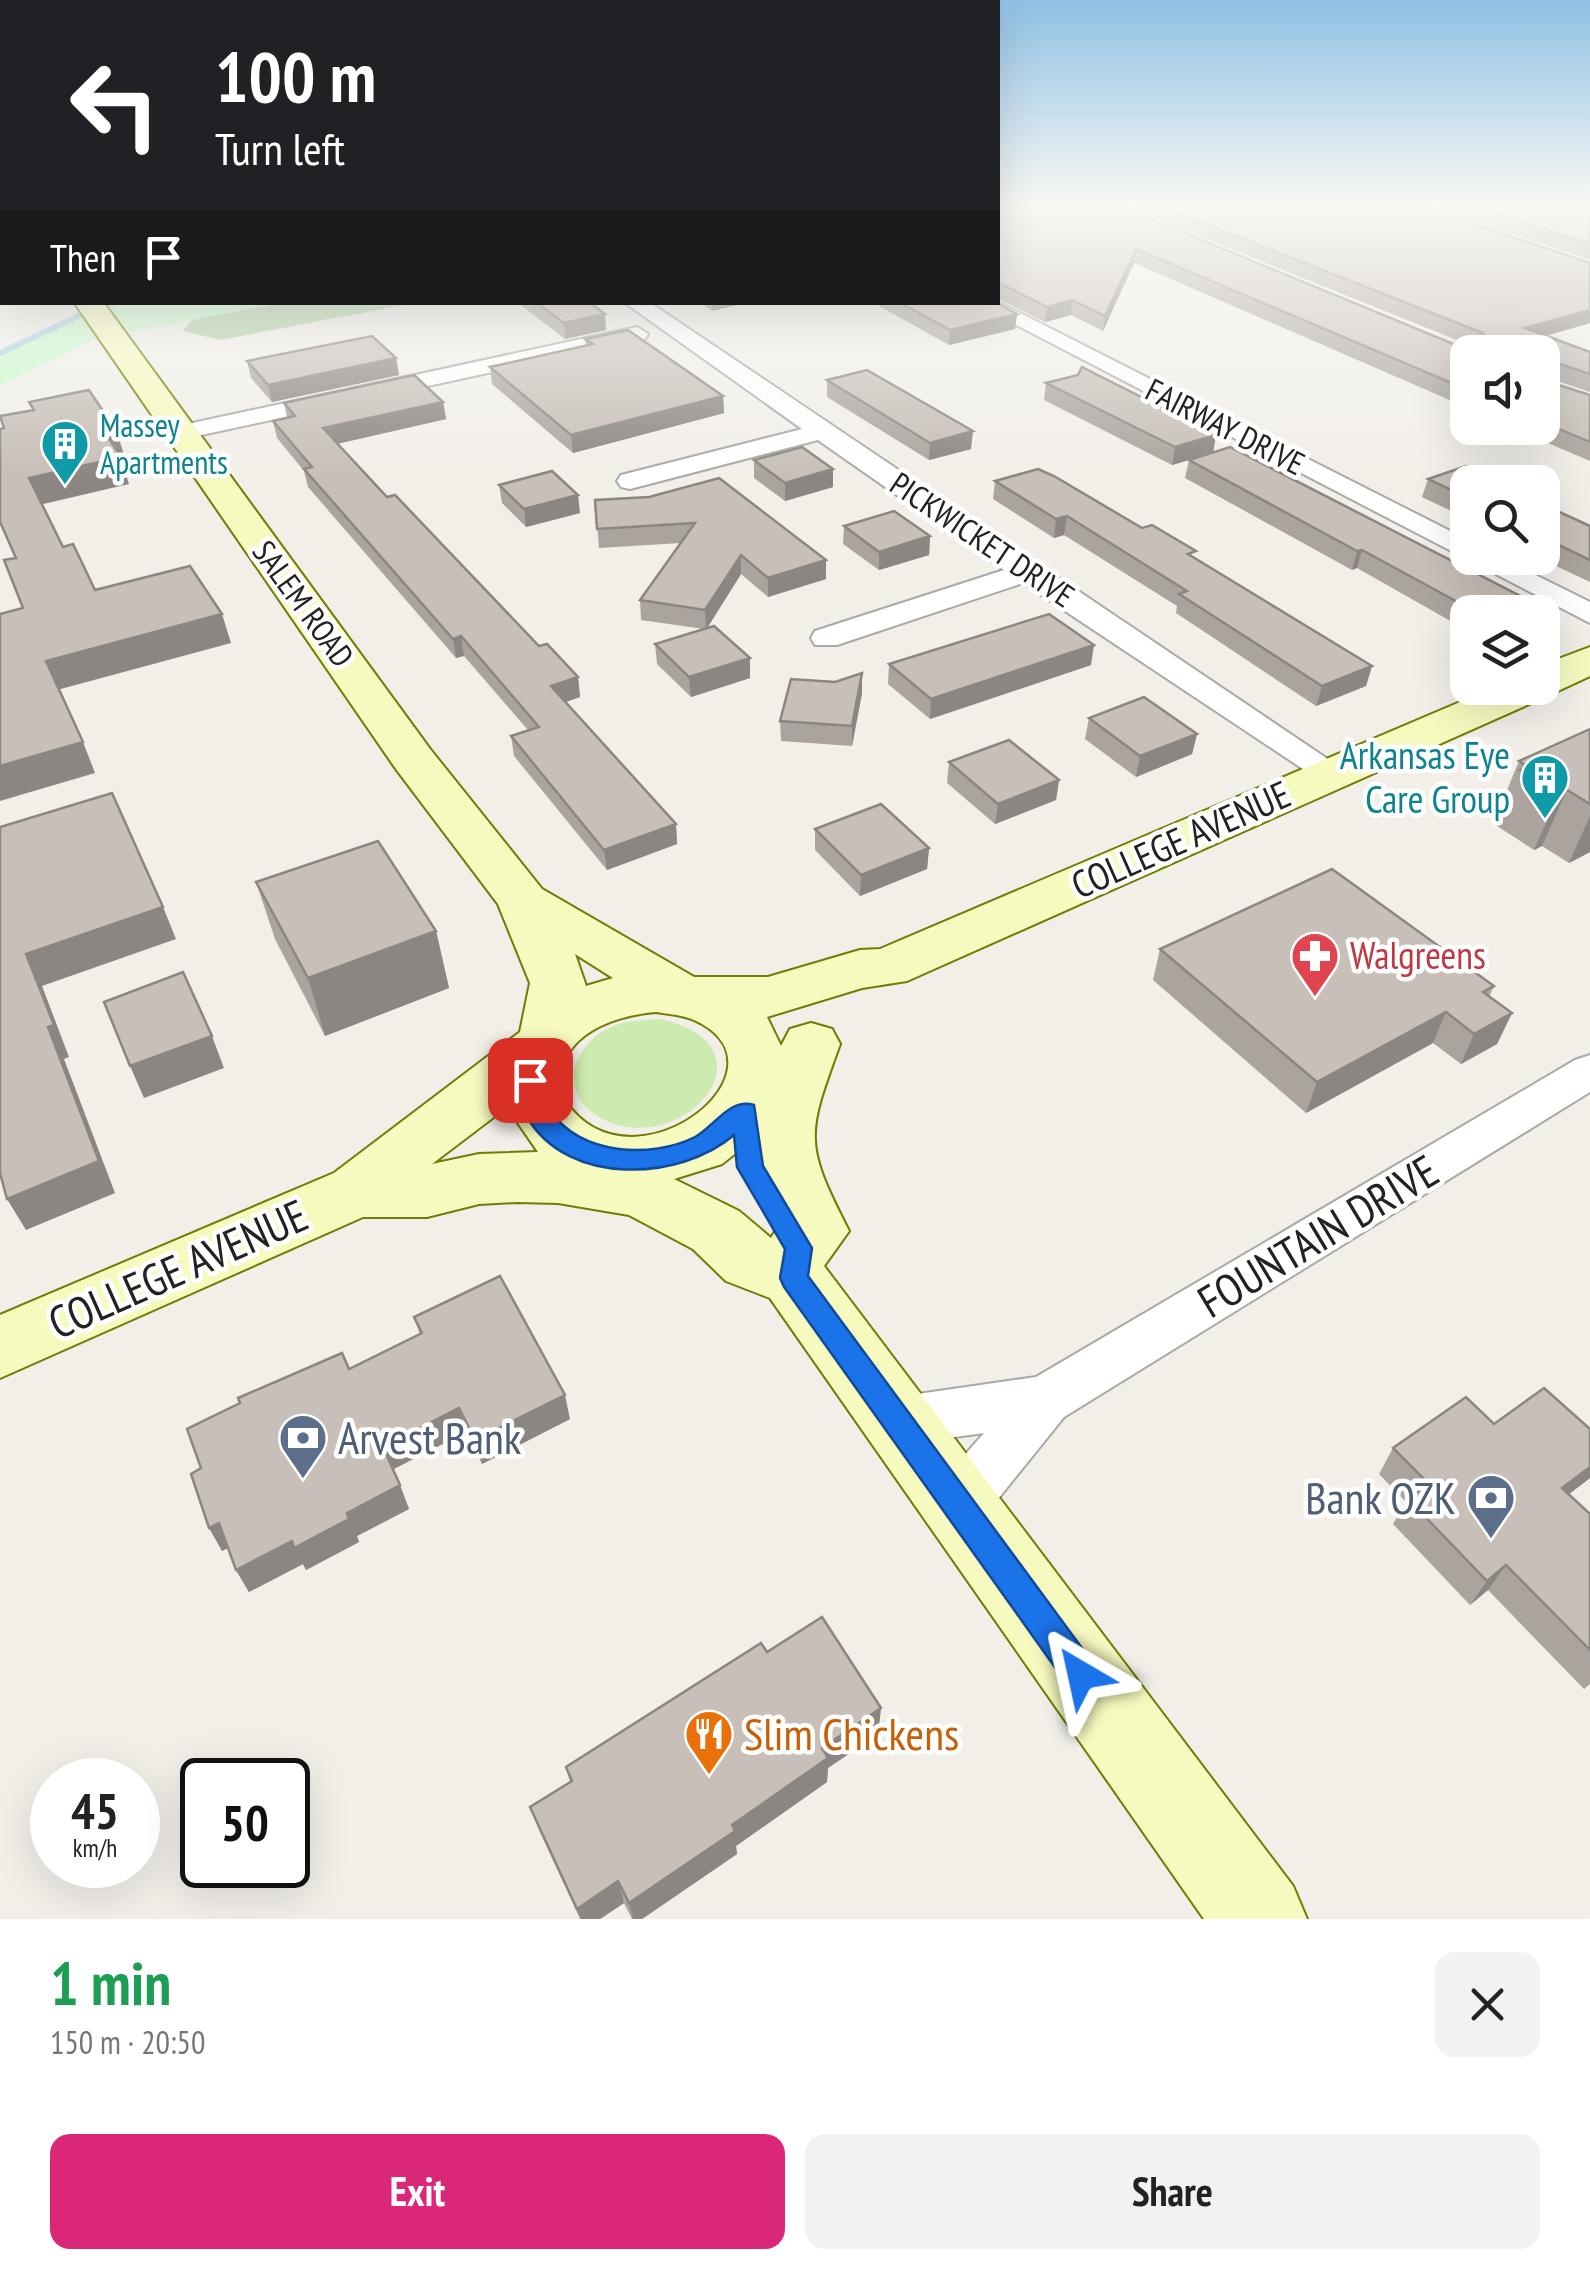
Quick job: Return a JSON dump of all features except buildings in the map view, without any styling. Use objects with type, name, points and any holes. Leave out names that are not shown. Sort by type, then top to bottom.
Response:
[{"type":"main road","name":"SALEM ROAD","points":[[91,308],[526,912],[615,954],[686,995]]},
{"type":"main road","points":[[1560,674],[1590,660]]},
{"type":"main road","name":"COLLEGE AVENUE","points":[[686,995],[768,997],[874,969],[1490,705]]},
{"type":"main road","points":[[526,912],[518,936],[529,971],[525,998],[530,1080],[538,1113],[564,1141],[716,1230],[750,1261],[796,1263]]},
{"type":"main road","points":[[615,954],[708,976],[796,976],[838,965],[874,969]]},
{"type":"main road","name":"COLLEGE AVENUE","points":[[751,1100],[876,988],[874,969]]},
{"type":"main road","points":[[530,1052],[577,1012],[609,998],[686,995],[727,1013],[752,1039],[758,1055],[751,1100],[750,1167],[796,1263],[896,1421],[1260,1919]]},
{"type":"main road","points":[[796,1263],[816,1231],[788,1185],[780,1150],[782,1121],[811,1044]]},
{"type":"main road","name":"COLLEGE AVENUE","points":[[0,1347],[370,1191],[530,1052]]},
{"type":"main road","points":[[370,1191],[427,1191],[479,1179],[558,1178],[684,1153],[708,1142],[751,1100]]},
{"type":"street","name":"PICKWICKET DRIVE","points":[[638,305],[1026,572],[1334,774]]},
{"type":"street","name":"FAIRWAY DRIVE","points":[[988,305],[1450,542]]},
{"type":"street","points":[[183,432],[670,327]]},
{"type":"street","points":[[630,481],[822,430]]},
{"type":"street","points":[[826,638],[1026,572]]},
{"type":"street","points":[[1513,575],[1590,614]]},
{"type":"street","name":"FOUNTAIN DRIVE","points":[[957,1506],[1045,1400],[1590,1071]]},
{"type":"street","name":"FOUNTAIN DRIVE","points":[[896,1421],[1045,1400]]},
{"type":"green space","points":[[107,305],[271,305],[95,339],[0,385],[0,350]]},
{"type":"green space","points":[[234,305],[404,305],[220,340],[183,331],[195,316]]},
{"type":"green space","points":[[660,1019],[696,1033],[714,1052],[716,1074],[707,1095],[687,1113],[661,1125],[632,1127],[601,1118],[578,1095],[574,1069],[579,1056],[599,1034],[614,1026]]},
{"type":"waterway","points":[[0,353],[102,305]]},
{"type":"place","name":"Massey Apartments","points":[[65,486]]},
{"type":"place","name":"Arkansas Eye Care Group","points":[[1545,820]]},
{"type":"place","name":"Walgreens","points":[[1315,998]]},
{"type":"place","name":"Arvest Bank","points":[[303,1480]]},
{"type":"place","name":"Bank OZK","points":[[1491,1540]]},
{"type":"place","name":"Slim Chickens","points":[[709,1776]]},
{"type":"route","points":[[530,1080],[531,1097],[549,1128],[564,1141],[602,1156],[657,1159],[684,1153],[729,1128],[745,1112],[750,1167],[798,1248],[794,1278],[1081,1675]]}]
